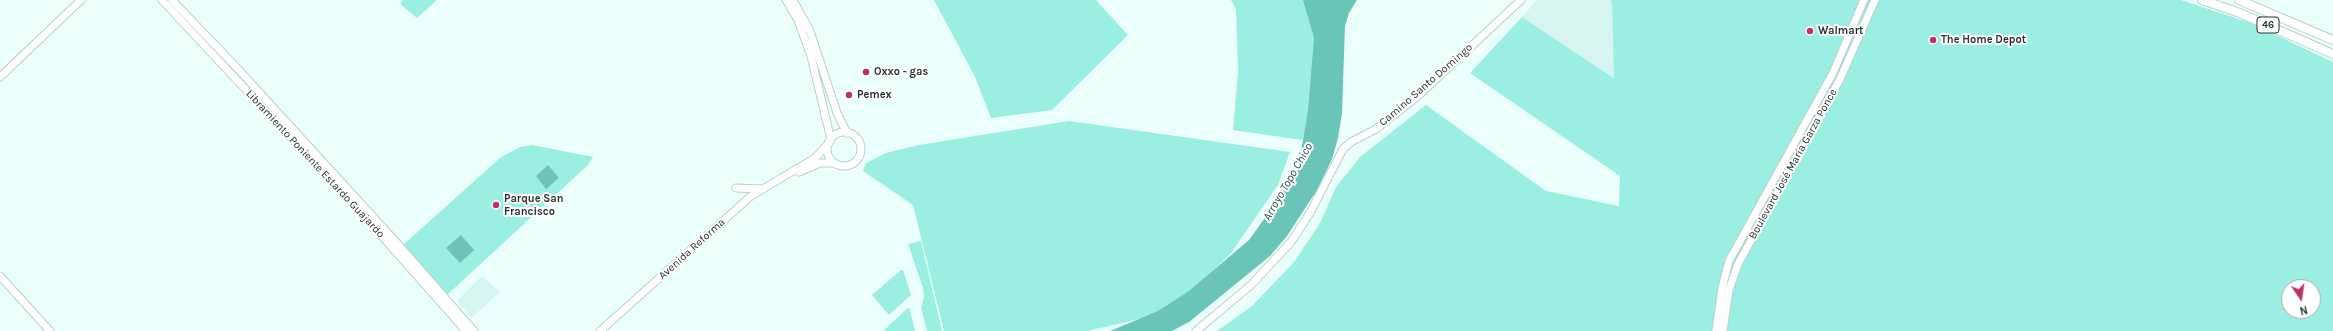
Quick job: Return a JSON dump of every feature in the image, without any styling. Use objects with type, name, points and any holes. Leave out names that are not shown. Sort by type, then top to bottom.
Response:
[{"type":"main road","name":"46","points":[[2202,0],[2254,19],[2333,54]]},
{"type":"main road","name":"46","points":[[2239,0],[2333,40]]},
{"type":"street","points":[[0,77],[81,0]]},
{"type":"street","name":"Libramiento Poniente Estardo Guajardo","points":[[162,0],[365,217],[466,331]]},
{"type":"street","name":"Libramiento Poniente Estardo Guajardo","points":[[172,0],[238,69],[398,244],[474,331]]},
{"type":"street","points":[[786,0],[798,20],[811,56],[830,142],[828,154],[835,163],[850,165],[856,161],[860,154],[858,140],[847,133],[837,113],[810,31],[793,0]]},
{"type":"street","name":"Camino Santo Domingo","points":[[1196,331],[1251,285],[1291,242],[1310,213],[1343,149],[1351,142],[1376,130],[1419,95],[1521,0]]},
{"type":"street","name":"Boulevard José María Garza Ponce","points":[[1716,331],[1722,288],[1729,261],[1833,73],[1864,0]]},
{"type":"street","name":"Boulevard José María Garza Ponce","points":[[1723,331],[1729,290],[1738,264],[1840,79],[1875,0]]},
{"type":"street","points":[[830,142],[841,133],[847,133]]},
{"type":"street","name":"Avenida Reforma","points":[[600,331],[718,225],[762,189],[790,174],[814,158],[830,142]]},
{"type":"street","name":"Avenida Reforma","points":[[790,174],[820,163],[835,163]]},
{"type":"street","points":[[736,188],[762,189]]},
{"type":"street","points":[[0,276],[50,331]]},
{"type":"shaded area","points":[[403,0],[437,0],[417,18],[400,4]]},
{"type":"shaded area","points":[[934,0],[1096,0],[1128,35],[1052,110],[991,118],[975,77]]},
{"type":"shaded area","points":[[1231,0],[1324,0],[1314,102],[1302,140],[1233,130],[1238,72],[1236,9]]},
{"type":"shaded area","points":[[1537,0],[1610,0],[1612,3],[1615,78],[1522,17]]},
{"type":"shaded area","points":[[1610,0],[2181,0],[2251,23],[2333,62],[2333,331],[1217,331],[1252,306],[1294,262],[1320,223],[1336,187],[1360,157],[1426,105],[1546,191],[1619,206],[1620,176],[1470,73],[1522,17],[1614,78],[1612,3]]},
{"type":"shaded area","points":[[1069,121],[1290,152],[1278,185],[1231,253],[1192,292],[1160,314],[1088,331],[944,331],[913,205],[863,171],[866,163],[886,153],[919,145]]},
{"type":"shaded area","name":"Parque San Francisco","points":[[532,145],[593,157],[588,165],[447,295],[403,245],[501,157],[520,147]]},
{"type":"shaded area","points":[[921,241],[942,331],[927,331],[921,308],[924,297],[923,288],[908,244]]},
{"type":"shaded area","points":[[901,270],[903,270],[911,295],[889,315],[872,295]]},
{"type":"shaded area","points":[[482,276],[500,292],[471,318],[457,301]]},
{"type":"shaded area","points":[[909,307],[915,331],[883,331]]},
{"type":"water","name":"Arroyo Topo Chico","points":[[1303,0],[1357,0],[1349,13],[1345,26],[1342,113],[1338,138],[1332,159],[1317,190],[1287,236],[1270,256],[1189,322],[1172,331],[1110,331],[1158,311],[1189,291],[1249,240],[1282,194],[1300,157],[1308,111],[1314,38]]},
{"type":"water","points":[[548,165],[559,178],[546,189],[536,176]]},
{"type":"water","points":[[461,235],[474,250],[460,263],[446,248]]},
{"type":"place","name":"Walmart","points":[[1810,31]]},
{"type":"place","name":"The Home Depot","points":[[1933,40]]},
{"type":"place","name":"Oxxo - gas","points":[[866,72]]},
{"type":"place","name":"Pemex","points":[[849,95]]},
{"type":"place","name":"Parque San Francisco","points":[[496,205]]}]
